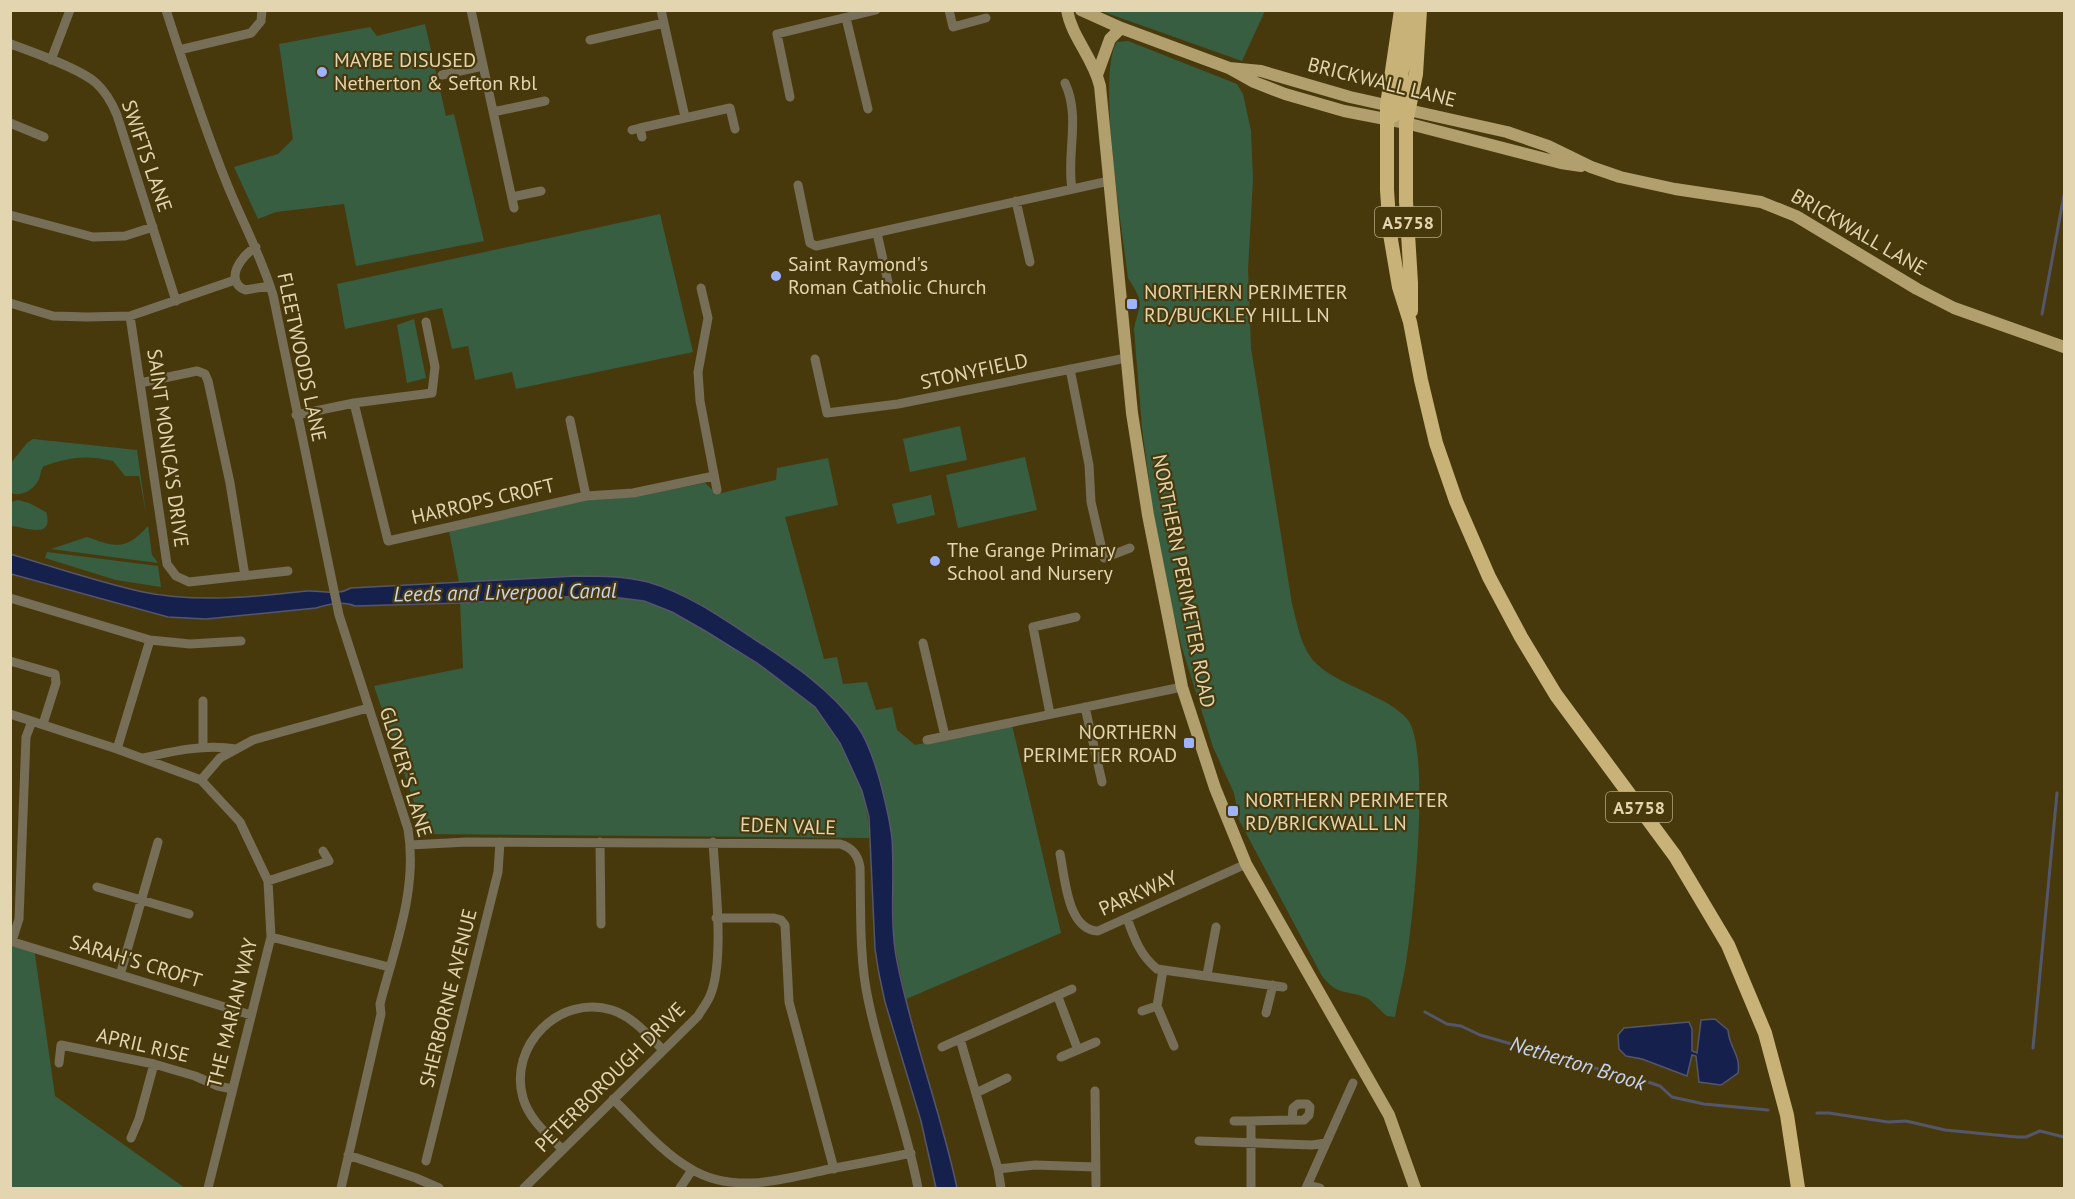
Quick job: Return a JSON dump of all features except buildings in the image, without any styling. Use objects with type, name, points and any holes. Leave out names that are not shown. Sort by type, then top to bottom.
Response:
[{"type":"highway","name":"A5758","points":[[1401,10],[1397,112],[1387,190],[1390,234],[1399,286],[1410,322],[1436,443],[1456,501],[1489,577],[1556,695],[1675,856],[1728,945],[1765,1033],[1787,1115],[1798,1188]]},
{"type":"highway","points":[[1397,112],[1408,27],[1413,10]]},
{"type":"highway","name":"A5758","points":[[1410,322],[1411,283],[1406,201],[1397,112],[1416,74],[1420,10]]},
{"type":"main road","name":"NORTHERN PERIMETER ROAD","points":[[1067,10],[1073,28],[1097,75],[1102,100],[1126,358],[1148,515],[1182,687],[1215,788],[1246,864],[1389,1115],[1415,1188]]},
{"type":"main road","name":"BRICKWALL LANE","points":[[1081,10],[1121,28],[1229,68],[1261,71],[1561,163],[1592,167],[1620,177],[1674,189],[1761,202],[1778,207],[1917,289],[1954,308],[2064,347]]},
{"type":"main road","points":[[1097,75],[1110,39],[1121,28]]},
{"type":"street","points":[[51,60],[70,10]]},
{"type":"street","name":"FLEETWOODS LANE","points":[[166,10],[202,120],[228,187],[256,247],[270,286],[339,615]]},
{"type":"street","points":[[179,50],[251,33],[261,21],[262,10]]},
{"type":"street","points":[[471,10],[514,208]]},
{"type":"street","points":[[661,10],[685,117]]},
{"type":"street","points":[[949,10],[953,27],[986,18]]},
{"type":"street","points":[[790,97],[777,34],[870,11]]},
{"type":"street","points":[[846,18],[868,109]]},
{"type":"street","points":[[590,40],[664,23]]},
{"type":"street","name":"SWIFTS LANE","points":[[11,44],[86,76],[109,98],[117,115],[177,301]]},
{"type":"street","points":[[442,75],[483,66]]},
{"type":"street","points":[[1065,83],[1073,115],[1072,189]]},
{"type":"street","points":[[493,112],[545,101]]},
{"type":"street","points":[[638,132],[685,117],[730,108],[735,129]]},
{"type":"street","points":[[10,123],[44,137]]},
{"type":"street","points":[[798,185],[810,243],[816,246],[1109,181]]},
{"type":"street","points":[[512,197],[541,190]]},
{"type":"street","points":[[1016,201],[1030,262]]},
{"type":"street","points":[[10,215],[93,237],[125,236],[153,227]]},
{"type":"street","points":[[877,233],[890,291]]},
{"type":"street","points":[[256,247],[243,257],[236,270],[235,280],[238,286],[245,290],[270,286]]},
{"type":"street","points":[[10,303],[52,316],[130,316],[235,280]]},
{"type":"street","points":[[701,288],[708,318],[698,372],[717,490]]},
{"type":"street","name":"SAINT MONICA'S DRIVE","points":[[130,316],[167,564],[176,576],[189,582],[288,571]]},
{"type":"street","points":[[296,415],[354,403],[432,393],[435,367],[426,322]]},
{"type":"street","name":"STONYFIELD","points":[[815,359],[827,414],[898,404],[1126,358]]},
{"type":"street","points":[[1070,369],[1089,465],[1091,502],[1104,558],[1130,548]]},
{"type":"street","points":[[140,383],[197,370],[205,374],[230,483],[245,576]]},
{"type":"street","name":"HARROPS CROFT","points":[[354,403],[387,541],[586,496],[633,493],[714,476]]},
{"type":"street","name":"HARROPS CROFT","points":[[570,420],[586,496]]},
{"type":"street","points":[[10,598],[150,640],[190,644],[241,641]]},
{"type":"street","name":"GLOVER'S LANE","points":[[335,1188],[345,1140],[402,922],[412,863],[408,829],[339,615]]},
{"type":"street","points":[[1050,714],[1033,627],[1076,617]]},
{"type":"street","points":[[117,749],[150,640]]},
{"type":"street","points":[[923,643],[945,736]]},
{"type":"street","points":[[10,661],[55,674],[56,683],[43,724]]},
{"type":"street","points":[[927,740],[1182,687]]},
{"type":"street","points":[[203,701],[203,747]]},
{"type":"street","points":[[1085,707],[1102,782]]},
{"type":"street","points":[[201,780],[220,758],[253,740],[368,708]]},
{"type":"street","name":"THE MARIAN WAY","points":[[10,714],[117,749],[201,780],[240,822],[268,881],[271,937],[208,1188]]},
{"type":"street","points":[[11,941],[20,920],[26,737],[32,721]]},
{"type":"street","points":[[143,758],[203,747],[218,746],[236,749]]},
{"type":"street","points":[[120,975],[158,842]]},
{"type":"street","name":"EDEN VALE","points":[[410,845],[500,842],[713,842],[848,846],[859,860],[860,867],[867,998],[911,1154],[918,1188]]},
{"type":"street","name":"SHERBORNE AVENUE","points":[[426,1161],[498,872],[500,842]]},
{"type":"street","points":[[600,842],[601,924]]},
{"type":"street","name":"PETERBOROUGH DRIVE","points":[[524,1188],[662,1049],[698,1016],[710,995],[717,968],[713,842]]},
{"type":"street","points":[[268,881],[329,861],[323,851]]},
{"type":"street","name":"PARKWAY","points":[[1060,854],[1070,906],[1078,922],[1090,931],[1098,931],[1246,864]]},
{"type":"street","points":[[97,887],[189,914]]},
{"type":"street","points":[[716,918],[774,918],[781,920],[785,925],[789,1002],[834,1169]]},
{"type":"street","points":[[1127,918],[1137,945],[1146,960],[1157,969],[1283,987]]},
{"type":"street","points":[[1207,975],[1216,927]]},
{"type":"street","points":[[271,937],[389,967]]},
{"type":"street","name":"SARAH'S CROFT","points":[[11,941],[251,1015]]},
{"type":"street","points":[[1163,970],[1157,1006],[1174,1046]]},
{"type":"street","points":[[1266,1012],[1273,985]]},
{"type":"street","points":[[942,1047],[1072,989]]},
{"type":"street","points":[[1058,997],[1078,1050]]},
{"type":"street","points":[[1142,1011],[1157,1006]]},
{"type":"street","points":[[562,1149],[529,1113],[521,1086],[520,1067],[523,1057],[529,1043],[545,1025],[556,1017],[584,1008],[610,1010],[638,1025],[662,1049]]},
{"type":"street","name":"GLOVER'S LANE","points":[[341,1188],[381,1014],[379,1012]]},
{"type":"street","points":[[960,1039],[998,1169],[1001,1188]]},
{"type":"street","points":[[1061,1057],[1096,1042]]},
{"type":"street","name":"APRIL RISE","points":[[59,1063],[61,1045],[154,1064],[232,1089]]},
{"type":"street","points":[[130,1138],[139,1119],[154,1064]]},
{"type":"street","points":[[976,1093],[1007,1078]]},
{"type":"street","points":[[1320,1188],[1307,1186],[1353,1083]]},
{"type":"street","points":[[1095,1091],[1096,1185]]},
{"type":"street","points":[[613,1099],[668,1153],[692,1170],[730,1182],[769,1185],[911,1154]]},
{"type":"street","points":[[1234,1121],[1292,1120]]},
{"type":"street","points":[[1251,1121],[1251,1188]]},
{"type":"street","points":[[1199,1141],[1312,1145],[1326,1143]]},
{"type":"street","points":[[348,1155],[439,1188]]},
{"type":"street","points":[[998,1169],[1035,1165],[1096,1167]]},
{"type":"street","points":[[680,1188],[692,1170]]},
{"type":"green space","points":[[1101,11],[1265,11],[1242,61]]},
{"type":"green space","points":[[425,24],[446,116],[454,114],[484,241],[356,266],[344,204],[276,212],[258,219],[234,167],[278,154],[293,139],[279,44],[370,27],[377,36]]},
{"type":"green space","points":[[1128,41],[1237,84],[1243,94],[1251,131],[1253,180],[1248,269],[1251,348],[1297,625],[1305,647],[1318,665],[1333,676],[1384,701],[1397,710],[1408,720],[1415,738],[1419,799],[1416,876],[1406,963],[1395,1017],[1387,1016],[1365,997],[1337,989],[1322,976],[1239,820],[1234,793],[1213,747],[1182,648],[1165,579],[1152,504],[1142,428],[1134,329],[1140,302],[1128,278],[1113,155],[1109,86],[1111,59],[1117,42]]},
{"type":"green space","points":[[660,214],[693,352],[516,389],[512,372],[475,380],[468,346],[452,349],[442,308],[345,329],[337,284]]},
{"type":"green space","points":[[414,319],[426,378],[407,383],[397,325]]},
{"type":"green space","points":[[960,426],[967,460],[910,472],[903,439]]},
{"type":"green space","points":[[33,439],[137,450],[146,513],[139,476],[125,476],[113,461],[103,459],[78,458],[44,466],[37,483],[31,489],[19,494],[11,493],[11,463]]},
{"type":"green space","points":[[1025,457],[1037,510],[958,528],[946,475]]},
{"type":"green space","points":[[828,458],[838,505],[785,517],[824,659],[837,657],[843,684],[867,682],[876,710],[892,707],[897,730],[915,745],[1012,725],[1061,933],[906,999],[894,941],[892,839],[880,780],[874,760],[859,729],[828,692],[777,654],[681,594],[576,576],[459,582],[449,531],[587,499],[633,497],[705,483],[717,494],[776,480],[777,468]]},
{"type":"green space","points":[[931,495],[935,515],[897,524],[892,504]]},
{"type":"green space","points":[[18,500],[46,512],[48,521],[46,526],[36,530],[11,526],[11,502]]},
{"type":"green space","points":[[148,526],[152,555],[158,563],[51,549],[87,537],[120,545],[133,540]]},
{"type":"green space","points":[[47,552],[158,566],[161,587],[116,580],[45,558]]},
{"type":"green space","points":[[596,595],[641,601],[675,613],[704,629],[803,696],[832,729],[849,758],[861,789],[870,838],[425,834],[374,686],[463,668],[460,603]]},
{"type":"green space","points":[[10,941],[34,948],[55,1096],[185,1188],[11,1188]]},
{"type":"water","name":"Leeds and Liverpool Canal","points":[[10,554],[143,592],[204,598],[246,597],[307,591],[335,593],[351,588],[576,576],[630,579],[648,582],[689,598],[781,657],[822,688],[847,713],[862,733],[874,760],[892,839],[893,931],[897,961],[910,1018],[957,1188],[936,1188],[921,1121],[885,1002],[875,949],[869,817],[862,791],[840,743],[815,707],[757,663],[672,612],[644,601],[596,595],[460,603],[355,606],[341,603],[316,608],[206,619],[168,617],[11,574]]},
{"type":"water","points":[[1715,1019],[1728,1030],[1738,1061],[1738,1073],[1721,1085],[1699,1082],[1696,1056],[1692,1055],[1687,1076],[1642,1059],[1626,1056],[1619,1049],[1618,1035],[1624,1028],[1689,1022],[1692,1029],[1692,1051],[1697,1053],[1701,1020]]},
{"type":"waterway","points":[[2042,314],[2064,195]]},
{"type":"waterway","points":[[2033,1048],[2057,793]]},
{"type":"waterway","name":"Netherton Brook","points":[[1425,1012],[1447,1024],[1461,1026],[1480,1035],[1543,1053],[1553,1060],[1595,1068],[1630,1080],[1660,1086],[1672,1097],[1704,1104],[1768,1110]]},
{"type":"waterway","name":"Netherton Brook","points":[[1817,1113],[1888,1122],[1906,1121],[1945,1130],[2017,1137],[2026,1137],[2040,1131],[2064,1137]]},
{"type":"place","name":"MAYBE DISUSED Netherton & Sefton Rbl","points":[[322,72]]},
{"type":"place","name":"Saint Raymond's Roman Catholic Church","points":[[776,276]]},
{"type":"place","name":"NORTHERN PERIMETER RD/BUCKLEY HILL LN","points":[[1132,304]]},
{"type":"place","name":"The Grange Primary School and Nursery","points":[[935,561]]},
{"type":"place","name":"NORTHERN PERIMETER ROAD","points":[[1189,743]]},
{"type":"place","name":"NORTHERN PERIMETER RD/BRICKWALL LN","points":[[1233,811]]}]
